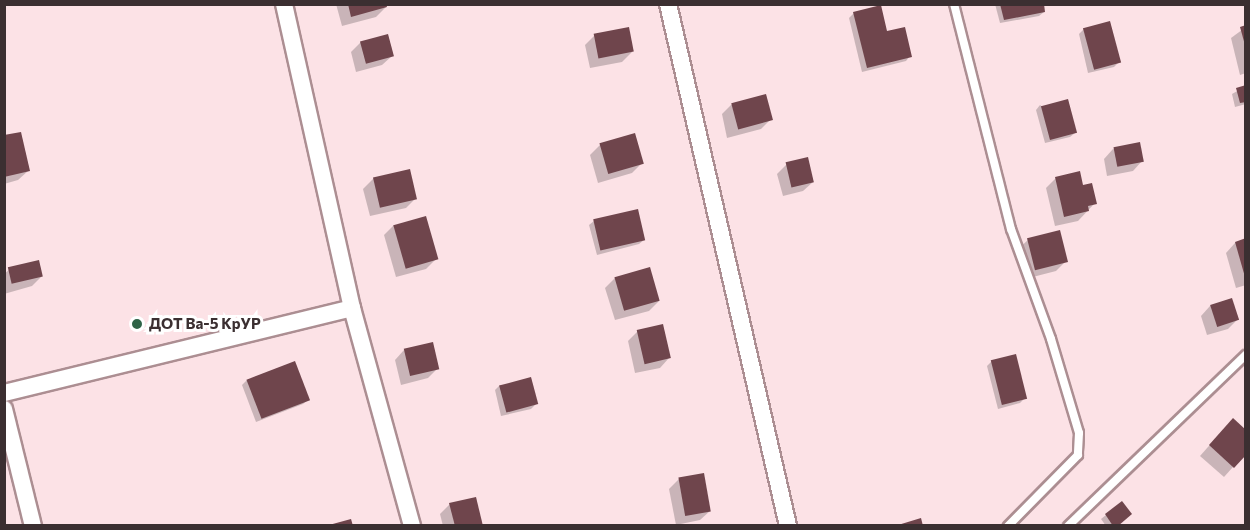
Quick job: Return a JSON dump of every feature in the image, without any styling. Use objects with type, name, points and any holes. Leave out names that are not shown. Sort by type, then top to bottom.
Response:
[{"type":"street","points":[[284,4],[352,308],[412,525]]},
{"type":"street","points":[[668,4],[788,525]]},
{"type":"street","points":[[4,393],[352,308]]},
{"type":"street","points":[[4,409],[33,525]]},
{"type":"lane","points":[[954,4],[1011,229],[1051,339],[1079,433],[1078,455],[1008,525]]},
{"type":"lane","points":[[1068,525],[1245,356]]},
{"type":"building","points":[[348,4],[386,4],[387,7],[351,17]]},
{"type":"building","points":[[1000,4],[1044,4],[1045,12],[1004,20]]},
{"type":"building","points":[[881,5],[887,31],[905,27],[912,57],[867,68],[853,12]]},
{"type":"building","points":[[1110,21],[1121,63],[1094,70],[1083,28]]},
{"type":"building","points":[[1246,25],[1246,44],[1245,45],[1240,27]]},
{"type":"building","points":[[629,27],[634,52],[598,58],[594,34]]},
{"type":"building","points":[[388,34],[394,56],[366,64],[360,42]]},
{"type":"building","points":[[1246,85],[1246,102],[1240,103],[1236,88]]},
{"type":"building","points":[[766,94],[773,120],[738,129],[731,103]]},
{"type":"building","points":[[1068,99],[1077,133],[1050,140],[1041,106]]},
{"type":"building","points":[[21,132],[30,171],[4,177],[4,135]]},
{"type":"building","points":[[635,133],[644,164],[608,174],[599,143]]},
{"type":"building","points":[[1140,142],[1144,162],[1117,167],[1113,147]]},
{"type":"building","points":[[808,157],[814,182],[791,188],[786,162]]},
{"type":"building","points":[[410,169],[417,199],[380,208],[373,178]]},
{"type":"building","points":[[1080,171],[1083,185],[1092,183],[1097,204],[1088,206],[1089,211],[1064,217],[1055,177]]},
{"type":"building","points":[[638,209],[645,240],[600,251],[593,219]]},
{"type":"building","points":[[426,216],[438,259],[406,269],[393,225]]},
{"type":"building","points":[[1060,230],[1068,262],[1035,270],[1027,238]]},
{"type":"building","points":[[1246,238],[1246,277],[1245,277],[1235,242]]},
{"type":"building","points":[[39,260],[43,277],[12,284],[8,267]]},
{"type":"building","points":[[650,267],[660,301],[624,311],[614,277]]},
{"type":"building","points":[[1232,298],[1239,320],[1217,327],[1210,305]]},
{"type":"building","points":[[663,324],[671,358],[645,364],[637,330]]},
{"type":"building","points":[[433,342],[439,369],[410,376],[404,349]]},
{"type":"building","points":[[1016,354],[1027,399],[1002,405],[991,360]]},
{"type":"building","points":[[295,361],[310,400],[262,419],[246,380]]},
{"type":"building","points":[[531,377],[538,404],[506,413],[499,386]]},
{"type":"building","points":[[1233,418],[1246,430],[1246,455],[1234,468],[1209,445]]},
{"type":"building","points":[[704,473],[711,511],[685,516],[678,478]]},
{"type":"building","points":[[476,497],[483,526],[455,526],[449,503]]},
{"type":"building","points":[[1122,501],[1132,514],[1118,526],[1113,526],[1105,514]]},
{"type":"building","points":[[921,518],[923,526],[898,526],[898,525]]},
{"type":"building","points":[[351,519],[353,526],[329,525]]},
{"type":"place","name":"ДОТ Ва-5 КрУР","points":[[137,324]]}]
